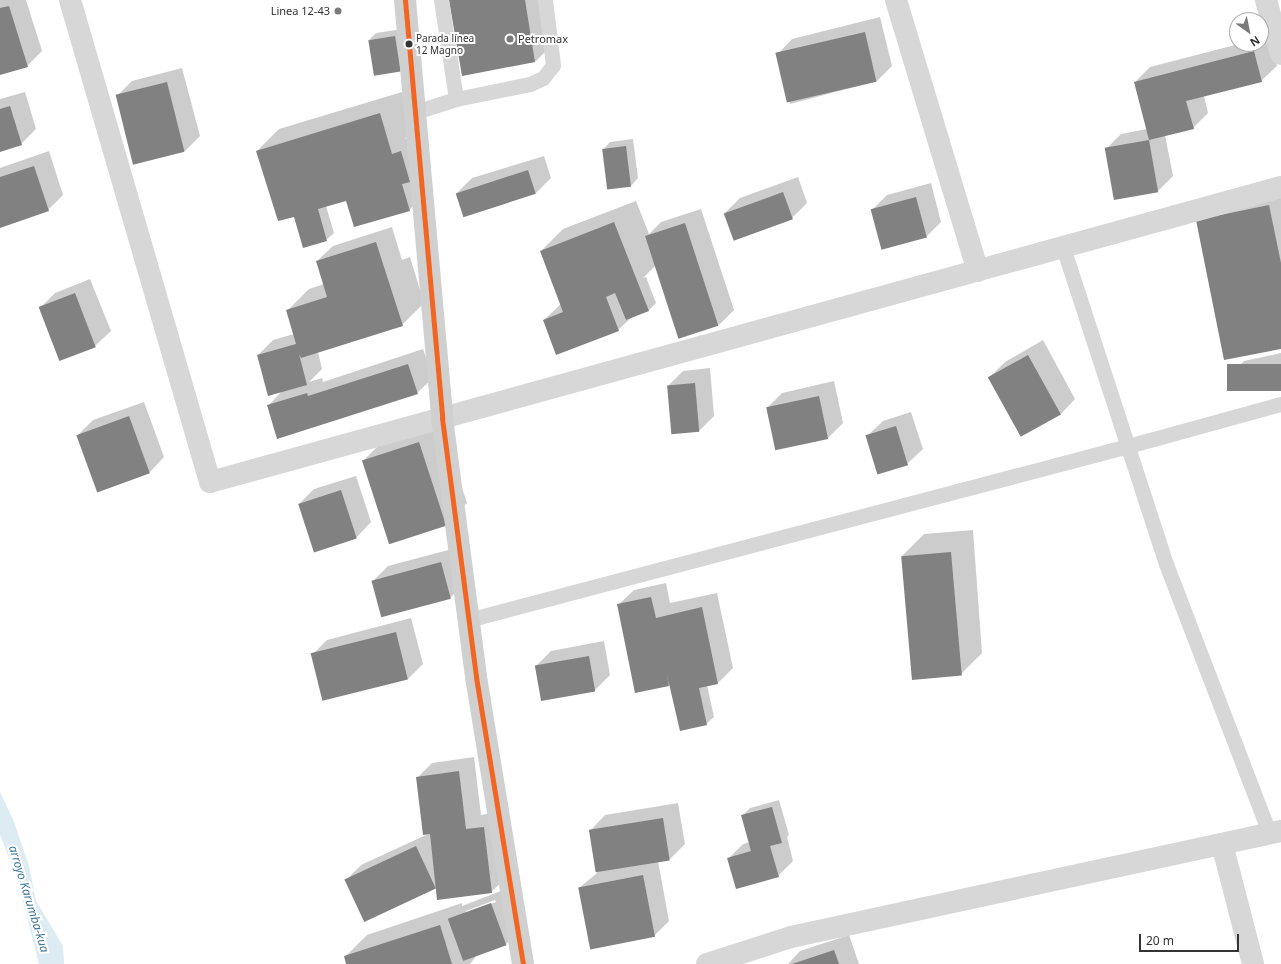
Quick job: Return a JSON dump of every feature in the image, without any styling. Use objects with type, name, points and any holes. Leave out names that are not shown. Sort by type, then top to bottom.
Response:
[{"type":"main road","points":[[404,0],[442,418],[476,677],[523,964]]},
{"type":"street","points":[[70,0],[210,482],[1281,187]]},
{"type":"street","points":[[896,0],[978,271]]},
{"type":"street","points":[[1266,0],[1281,54]]},
{"type":"street","points":[[707,964],[792,937],[1275,832]]},
{"type":"street","points":[[1222,844],[1253,964]]},
{"type":"lane","points":[[442,0],[456,99]]},
{"type":"lane","points":[[415,112],[456,99],[530,84],[543,78],[554,65],[545,0]]},
{"type":"lane","points":[[1063,247],[1166,564],[1275,832]]},
{"type":"lane","points":[[468,620],[1128,446],[1281,404]]},
{"type":"water","name":"arroyo Karumba-kua","points":[[0,792],[13,819],[29,866],[36,901],[63,946],[64,964],[39,964],[17,877],[0,835]]},
{"type":"building","points":[[449,0],[525,0],[535,62],[462,76]]},
{"type":"building","points":[[9,6],[28,67],[0,75],[0,8]]},
{"type":"building","points":[[865,32],[876,82],[787,102],[775,53]]},
{"type":"building","points":[[395,36],[401,72],[374,76],[368,40]]},
{"type":"building","points":[[1254,52],[1262,82],[1186,101],[1194,129],[1149,140],[1134,82]]},
{"type":"building","points":[[167,82],[184,152],[133,165],[116,95]]},
{"type":"building","points":[[10,106],[22,145],[0,152],[0,109]]},
{"type":"building","points":[[380,113],[392,154],[401,151],[410,182],[402,184],[410,211],[354,227],[346,201],[318,209],[327,241],[303,248],[294,217],[278,221],[256,151]]},
{"type":"building","points":[[1149,140],[1158,192],[1114,200],[1105,148]]},
{"type":"building","points":[[626,146],[631,187],[607,190],[602,149]]},
{"type":"building","points":[[34,166],[49,211],[0,228],[0,177]]},
{"type":"building","points":[[528,170],[536,194],[463,217],[456,193]]},
{"type":"building","points":[[783,192],[793,219],[734,241],[724,214]]},
{"type":"building","points":[[916,197],[927,238],[881,250],[871,209]]},
{"type":"building","points":[[1269,205],[1281,263],[1281,349],[1224,360],[1196,220]]},
{"type":"building","points":[[614,222],[649,311],[626,320],[615,293],[606,297],[619,331],[556,355],[543,320],[563,312],[540,251]]},
{"type":"building","points":[[685,223],[718,326],[678,339],[645,236]]},
{"type":"building","points":[[376,242],[403,326],[301,358],[299,354],[307,385],[268,396],[257,355],[296,344],[286,310],[327,297],[316,261]]},
{"type":"building","points":[[75,293],[96,347],[59,361],[39,307]]},
{"type":"building","points":[[1028,355],[1061,414],[1021,437],[988,377]]},
{"type":"building","points":[[408,364],[418,394],[277,439],[267,405],[307,393],[308,396]]},
{"type":"building","points":[[1227,364],[1281,364],[1281,391],[1227,391]]},
{"type":"building","points":[[695,383],[699,432],[671,434],[667,385]]},
{"type":"building","points":[[819,396],[828,439],[775,450],[766,407]]},
{"type":"building","points":[[129,416],[150,473],[97,492],[76,435]]},
{"type":"building","points":[[896,426],[908,465],[877,475],[865,435]]},
{"type":"building","points":[[419,442],[446,526],[389,544],[362,461]]},
{"type":"building","points":[[341,490],[357,539],[314,552],[298,504]]},
{"type":"building","points":[[951,552],[962,676],[912,680],[901,556]]},
{"type":"building","points":[[441,562],[451,599],[381,617],[371,581]]},
{"type":"building","points":[[651,597],[656,618],[702,607],[718,684],[699,688],[707,725],[680,731],[667,675],[669,686],[635,693],[617,604]]},
{"type":"building","points":[[396,632],[408,680],[322,701],[311,653]]},
{"type":"building","points":[[589,656],[595,691],[541,701],[535,666]]},
{"type":"building","points":[[459,771],[466,829],[484,827],[492,893],[437,900],[430,834],[423,835],[416,777]]},
{"type":"building","points":[[772,807],[782,843],[770,846],[779,877],[736,889],[727,858],[751,851],[741,815]]},
{"type":"building","points":[[663,818],[670,860],[596,872],[589,830]]},
{"type":"building","points":[[416,846],[436,889],[364,922],[344,879]]},
{"type":"building","points":[[643,875],[655,937],[590,949],[578,888]]},
{"type":"building","points":[[491,903],[506,945],[463,961],[448,919]]},
{"type":"building","points":[[440,925],[452,964],[346,964],[344,956]]},
{"type":"building","points":[[834,950],[839,964],[792,964]]},
{"type":"transit line","points":[[405,0],[442,418],[476,677],[523,964]]},
{"type":"place","name":"Linea 12-43","points":[[338,11]]},
{"type":"place","name":"Petromax","points":[[510,39]]},
{"type":"place","name":"Parada línea 12 Magno","points":[[409,44]]}]
